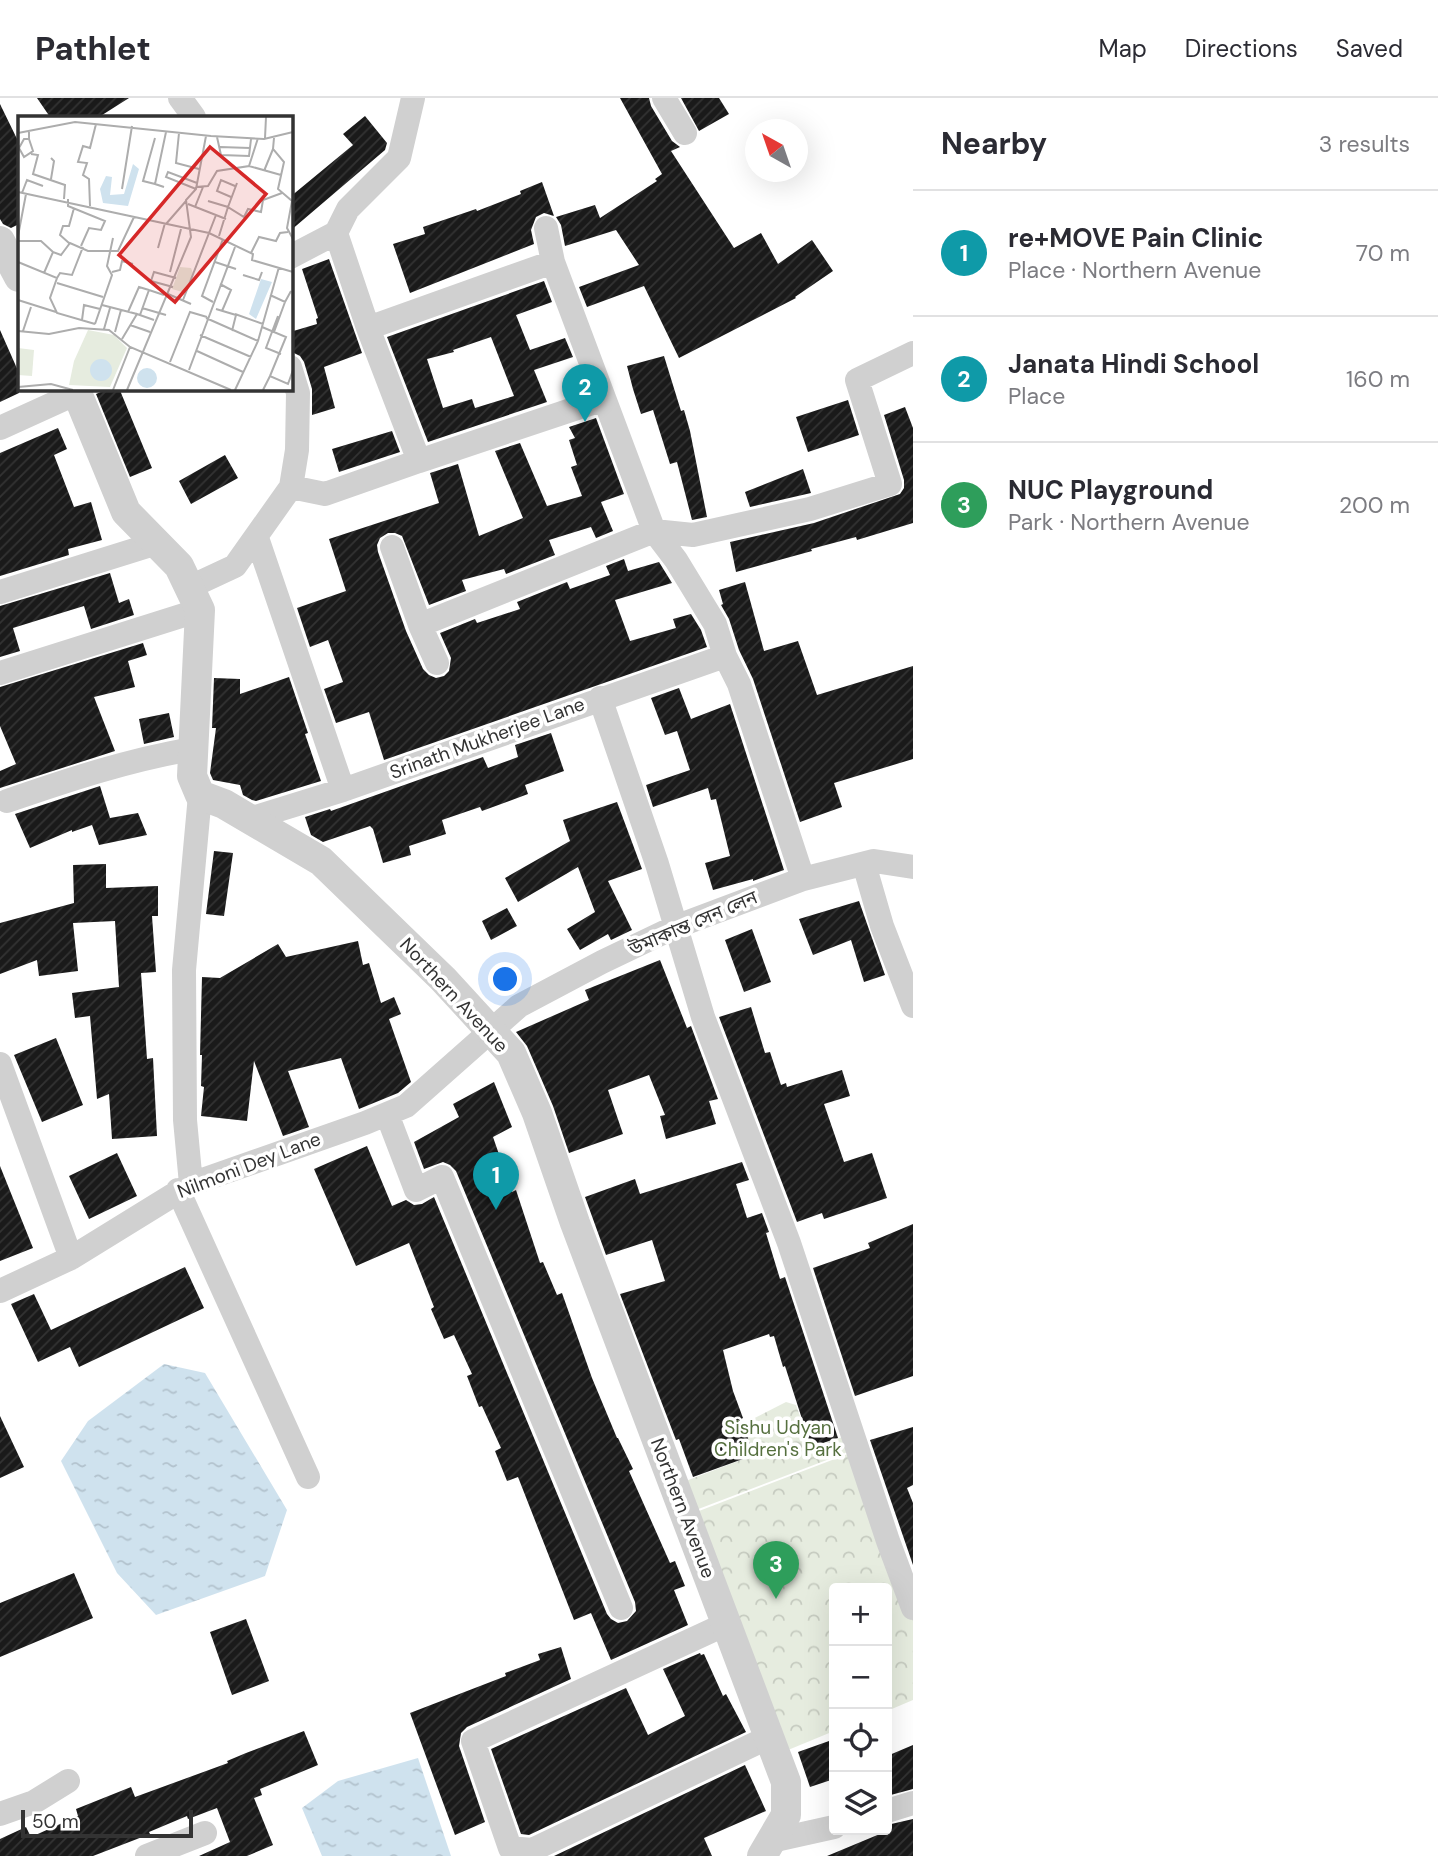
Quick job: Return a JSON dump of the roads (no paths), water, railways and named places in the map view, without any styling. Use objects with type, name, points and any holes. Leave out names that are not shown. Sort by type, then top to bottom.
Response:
[{"type":"street","points":[[180,98],[193,116]]},
{"type":"street","points":[[292,256],[336,233],[348,209],[399,158],[413,98]]},
{"type":"street","points":[[664,98],[685,133]]},
{"type":"street","points":[[546,228],[553,262],[654,531],[676,560],[715,624],[725,656],[739,684],[803,879]]},
{"type":"street","points":[[336,233],[368,328],[419,461]]},
{"type":"street","points":[[0,241],[18,275]]},
{"type":"street","points":[[368,328],[553,262]]},
{"type":"street","points":[[420,625],[654,531],[693,536],[810,509],[890,484],[857,380],[913,352]]},
{"type":"street","points":[[0,673],[195,599],[235,566],[291,487],[297,450],[298,393],[292,374]]},
{"type":"street","points":[[0,428],[76,391],[126,512],[179,566],[195,599],[192,776],[200,795],[184,970],[185,1187],[308,1477]]},
{"type":"street","points":[[291,487],[325,494],[604,399]]},
{"type":"street","points":[[257,538],[343,790]]},
{"type":"street","points":[[0,592],[157,543]]},
{"type":"street","points":[[393,547],[420,625],[437,663]]},
{"type":"street","name":"Srinath Mukherjee Lane","points":[[249,819],[343,790],[725,656]]},
{"type":"street","points":[[600,698],[657,864],[703,1017],[789,1243],[888,1541],[913,1608]]},
{"type":"street","points":[[7,800],[103,768],[192,749]]},
{"type":"street","name":"Northern Avenue","points":[[200,795],[224,804],[321,861],[443,979],[511,1053],[537,1113],[579,1236],[786,1782],[786,1815],[767,1848]]},
{"type":"street","name":"উমাকান্ত সেন লেন","points":[[491,1032],[519,1006],[601,962],[675,927],[803,879],[874,861],[913,867]]},
{"type":"street","points":[[864,864],[882,926],[913,1006]]},
{"type":"street","name":"Nilmoni Dey Lane","points":[[0,1291],[71,1258],[185,1187],[406,1106],[491,1032]]},
{"type":"street","points":[[0,1065],[71,1258]]},
{"type":"street","points":[[387,1114],[416,1190],[442,1177],[621,1608]]},
{"type":"street","points":[[726,1624],[473,1741],[510,1848],[532,1850],[769,1737]]},
{"type":"street","points":[[0,1814],[34,1802],[68,1781]]},
{"type":"street","points":[[892,1809],[913,1803]]},
{"type":"street","points":[[767,1848],[829,1829]]},
{"type":"street","points":[[147,1856],[205,1833]]},
{"type":"water","points":[[164,1364],[205,1373],[287,1510],[265,1576],[156,1615],[117,1573],[61,1461],[88,1421]]},
{"type":"water","points":[[418,1758],[451,1856],[322,1856],[302,1808],[338,1781]]},
{"type":"place","name":"Janata Hindi School","points":[[585,422]]},
{"type":"place","name":"re+MOVE Pain Clinic","points":[[496,1210]]},
{"type":"place","name":"NUC Playground","points":[[776,1599]]},
{"type":"park label","name":"Sishu Udyan Children's Park","points":[[778,1438]]}]
